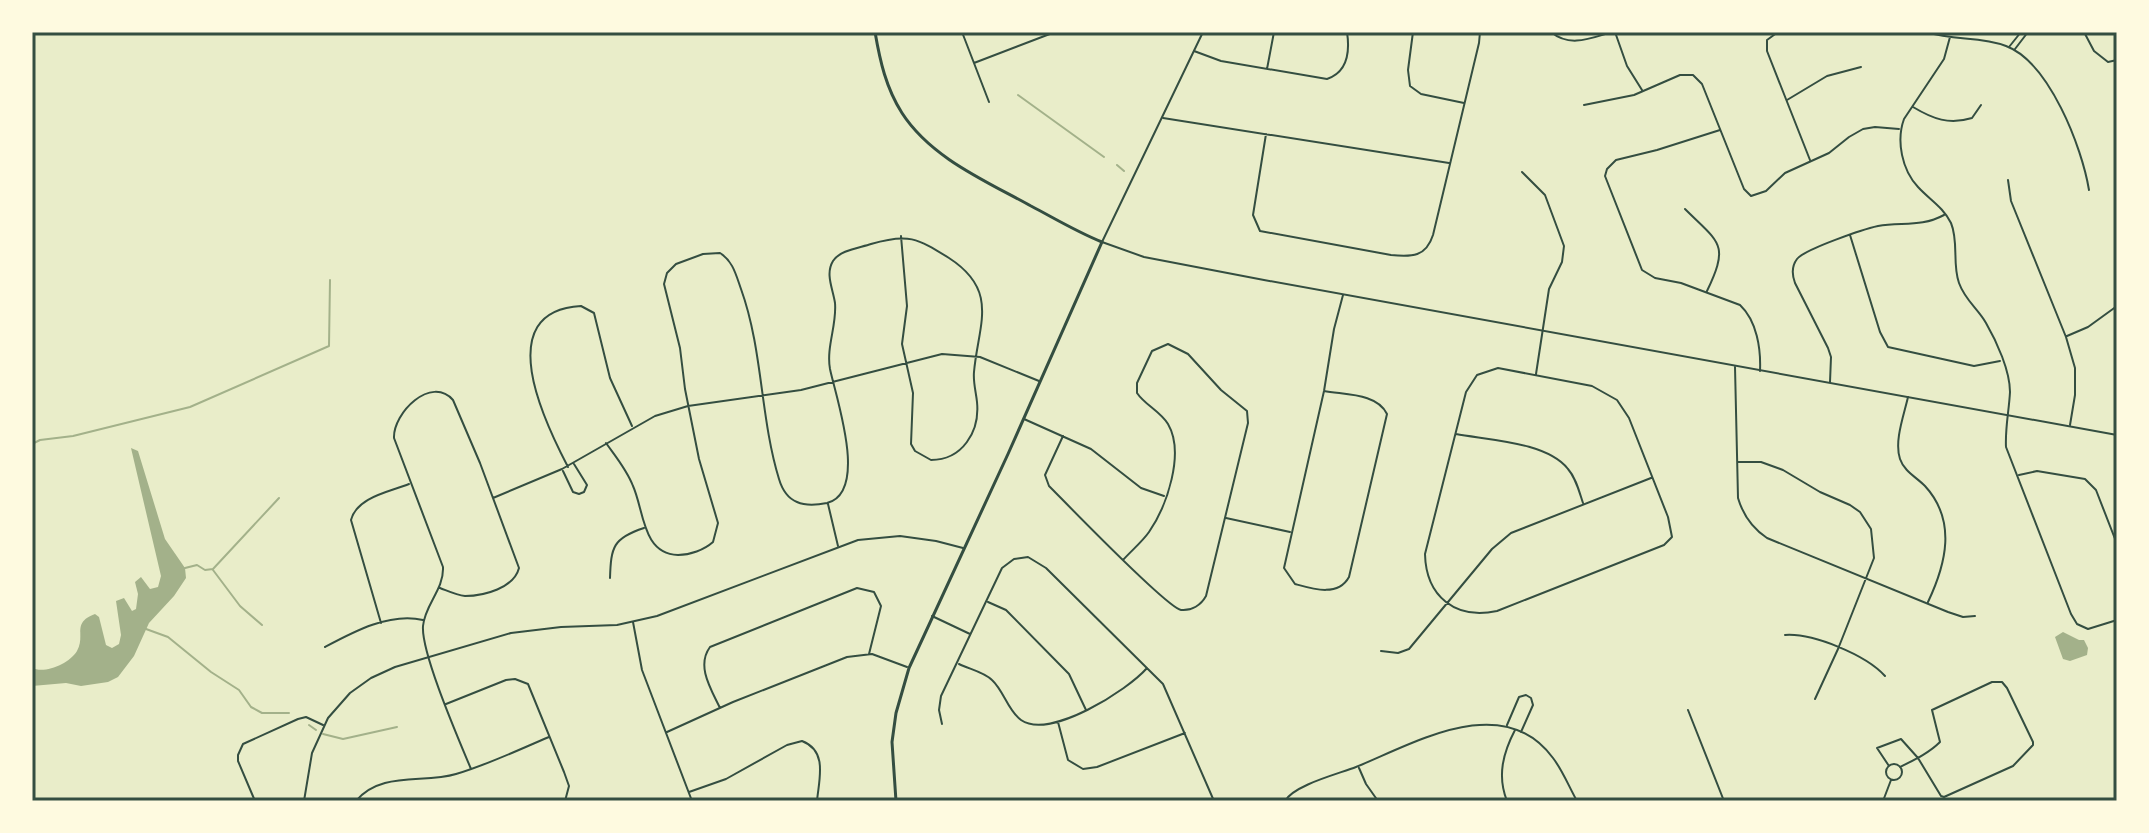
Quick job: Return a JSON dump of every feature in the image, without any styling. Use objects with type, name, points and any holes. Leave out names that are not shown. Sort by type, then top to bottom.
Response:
[{"type":"main road","points":[[875,32],[883,70],[895,101],[907,121],[935,149],[1019,199],[1102,242],[909,668],[896,713],[892,742],[896,801]]},
{"type":"street","points":[[962,32],[989,102]]},
{"type":"street","points":[[974,63],[1055,32]]},
{"type":"street","points":[[1203,32],[1102,242],[1144,257],[2117,435]]},
{"type":"street","points":[[1267,69],[1274,32]]},
{"type":"street","points":[[1194,51],[1221,61],[1323,79],[1341,71],[1348,55],[1347,32]]},
{"type":"street","points":[[1413,32],[1408,70],[1410,86],[1421,94],[1465,104]]},
{"type":"street","points":[[1266,134],[1253,215],[1257,228],[1265,233],[1363,251],[1408,257],[1423,252],[1429,247],[1480,32]]},
{"type":"street","points":[[1551,32],[1557,38],[1572,41],[1614,32],[1627,66],[1643,92]]},
{"type":"street","points":[[1778,32],[1770,37],[1766,45],[1811,161]]},
{"type":"street","points":[[1927,32],[1979,38],[2009,47],[2033,65],[2050,88],[2076,142],[2089,190]]},
{"type":"street","points":[[2009,47],[2021,32]]},
{"type":"street","points":[[2014,50],[2028,32]]},
{"type":"street","points":[[2084,32],[2100,58],[2108,62],[2117,60]]},
{"type":"street","points":[[1950,37],[1944,59],[1901,129],[1900,146],[1915,184],[1946,214],[1955,236],[1957,279],[1970,304],[1986,323],[2002,360],[2010,389],[2006,447],[2077,624],[2088,629],[2117,620]]},
{"type":"street","points":[[1787,100],[1827,76],[1861,67]]},
{"type":"street","points":[[1584,105],[1616,100],[1680,75],[1693,75],[1702,84],[1744,189],[1751,196],[1766,191],[1785,173],[1829,153],[1863,129],[1901,129]]},
{"type":"street","points":[[1912,107],[1951,122],[1972,118],[1981,105]]},
{"type":"street","points":[[1162,118],[1450,164]]},
{"type":"street","points":[[1720,130],[1616,160],[1605,176],[1642,270],[1655,278],[1681,283],[1733,301],[1745,310],[1759,347],[1760,371]]},
{"type":"street","points":[[1522,172],[1545,195],[1564,246],[1562,262],[1549,289],[1535,375]]},
{"type":"street","points":[[2008,180],[2011,201],[2066,337],[2076,377],[2070,426]]},
{"type":"street","points":[[1685,209],[1721,250],[1707,292]]},
{"type":"street","points":[[1830,383],[1831,357],[1795,283],[1792,272],[1795,262],[1805,253],[1874,227],[1915,225],[1946,214]]},
{"type":"street","points":[[1850,235],[1880,332],[1888,347],[1974,366],[2002,360]]},
{"type":"street","points":[[606,443],[635,489],[645,527],[654,544],[676,555],[709,546],[716,537],[718,523],[699,459],[665,279],[676,264],[713,252],[726,257],[732,265],[744,298],[757,351],[770,440],[783,490],[789,497],[804,504],[827,503],[842,494],[846,483],[843,422],[829,355],[835,324],[835,302],[829,275],[834,260],[846,252],[901,236],[919,240],[952,260],[973,279],[983,303],[984,314],[973,380],[977,414],[970,438],[958,453],[938,460],[923,457],[911,444],[912,383],[902,344],[907,306],[901,236]]},
{"type":"street","points":[[1324,391],[1373,400],[1387,414],[1346,584],[1329,590],[1301,586],[1291,581],[1284,568],[1343,294]]},
{"type":"street","points":[[568,467],[541,410],[531,372],[533,339],[537,329],[550,315],[581,306],[594,313],[610,378],[632,427]]},
{"type":"street","points":[[2066,337],[2088,327],[2117,306]]},
{"type":"street","points":[[1063,436],[1045,481],[1123,560],[1169,603],[1179,609],[1189,609],[1200,604],[1206,596],[1248,423],[1247,411],[1221,390],[1188,354],[1168,344],[1152,351],[1136,385],[1137,393],[1159,414],[1172,434],[1176,456],[1165,496],[1151,529],[1123,560]]},
{"type":"street","points":[[493,498],[568,467],[655,416],[688,406],[834,383],[942,354],[976,357],[1001,364],[1040,382]]},
{"type":"street","points":[[1735,367],[1738,498],[1745,517],[1754,528],[1767,538],[1928,604],[1963,617],[1975,616]]},
{"type":"street","points":[[1498,368],[1592,386],[1617,400],[1629,418],[1672,532],[1670,541],[1497,611],[1472,613],[1448,604],[1431,584],[1425,554],[1455,434],[1466,392],[1477,375],[1498,368]]},
{"type":"street","points":[[440,588],[468,596],[507,586],[516,577],[518,563],[453,400],[434,390],[421,396],[395,426],[397,450],[443,567],[440,588],[424,621],[423,633],[471,769]]},
{"type":"street","points":[[1908,397],[1899,438],[1899,456],[1907,470],[1935,499],[1946,537],[1944,561],[1928,604]]},
{"type":"street","points":[[1024,419],[1097,454],[1141,488],[1165,496]]},
{"type":"street","points":[[1455,434],[1532,448],[1555,456],[1574,477],[1584,504]]},
{"type":"street","points":[[1737,463],[1761,462],[1774,466],[1850,505],[1860,512],[1871,529],[1874,558],[1815,699]]},
{"type":"street","points":[[562,469],[573,492],[584,492],[587,485],[573,463]]},
{"type":"street","points":[[2018,476],[2037,471],[2085,479],[2096,490],[2117,544]]},
{"type":"street","points":[[1381,651],[1398,653],[1409,649],[1492,549],[1511,533],[1652,478]]},
{"type":"street","points":[[381,623],[351,520],[364,502],[411,484]]},
{"type":"street","points":[[827,503],[838,546]]},
{"type":"street","points":[[1225,518],[1291,532]]},
{"type":"street","points":[[610,578],[612,550],[616,543],[628,533],[645,527]]},
{"type":"street","points":[[304,801],[312,753],[324,726],[340,704],[371,678],[430,657],[530,630],[633,622],[678,609],[838,546],[876,537],[921,538],[964,548]]},
{"type":"street","points":[[942,724],[940,703],[1002,568],[1014,559],[1028,557],[1046,568],[1163,684],[1214,801]]},
{"type":"street","points":[[720,708],[703,668],[705,654],[710,647],[857,588],[874,592],[881,606],[869,654]]},
{"type":"street","points":[[987,601],[1006,610],[1069,674],[1086,710]]},
{"type":"street","points":[[932,616],[971,634]]},
{"type":"street","points":[[325,647],[381,623],[401,618],[424,621]]},
{"type":"street","points":[[633,622],[642,670],[692,801]]},
{"type":"street","points":[[1785,635],[1798,634],[1873,663],[1885,676]]},
{"type":"street","points":[[667,732],[847,657],[869,654],[909,668]]},
{"type":"street","points":[[958,664],[993,681],[1013,712],[1025,722],[1042,724],[1086,710],[1133,682],[1148,667]]},
{"type":"street","points":[[446,704],[506,680],[522,680],[532,690],[569,786],[565,801]]},
{"type":"street","points":[[1892,779],[1887,774],[1889,766],[1877,748],[1901,739],[1918,758],[1944,797],[2013,766],[2033,742],[2007,688],[2002,682],[1992,682],[1932,710],[1940,742],[1918,758],[1900,767]]},
{"type":"street","points":[[1506,727],[1519,697],[1523,695],[1533,701],[1521,732]]},
{"type":"street","points":[[1688,710],[1724,801]]},
{"type":"street","points":[[255,801],[238,761],[243,744],[306,717],[324,726]]},
{"type":"street","points":[[1057,720],[1068,760],[1083,769],[1097,767],[1186,733]]},
{"type":"street","points":[[1286,799],[1294,791],[1455,728],[1483,723],[1521,732],[1542,746],[1553,757],[1577,801]]},
{"type":"street","points":[[1507,801],[1501,785],[1501,771],[1515,730]]},
{"type":"street","points":[[356,801],[364,793],[398,780],[441,778],[550,737]]},
{"type":"street","points":[[689,792],[737,774],[787,745],[802,741],[814,748],[821,760],[817,801]]},
{"type":"street","points":[[1889,766],[1896,764],[1900,767]]},
{"type":"street","points":[[1359,766],[1366,784],[1378,801]]},
{"type":"street","points":[[1892,779],[1900,777],[1900,767]]},
{"type":"street","points":[[1883,801],[1892,779]]},
{"type":"shaded area","points":[[131,448],[138,451],[165,539],[185,568],[186,578],[149,623],[134,656],[118,677],[108,682],[81,686],[66,683],[32,686],[32,668],[50,669],[73,656],[79,645],[83,621],[95,614],[99,617],[106,645],[112,648],[119,644],[121,635],[116,601],[124,598],[132,611],[136,609],[138,594],[135,582],[141,577],[150,589],[158,587],[161,576]]},
{"type":"shaded area","points":[[2063,632],[2084,640],[2087,655],[2070,661],[2063,659],[2055,637]]},
{"type":"waterway","points":[[1018,95],[1104,157]]},
{"type":"waterway","points":[[1117,165],[1124,171]]},
{"type":"waterway","points":[[32,444],[190,407],[329,346],[330,280]]},
{"type":"waterway","points":[[185,568],[197,565],[205,570],[213,569],[279,498]]},
{"type":"waterway","points":[[213,570],[240,606],[262,625]]},
{"type":"waterway","points":[[146,629],[168,637],[239,690],[251,707],[262,713],[289,713]]},
{"type":"waterway","points":[[309,725],[316,730]]},
{"type":"waterway","points":[[323,734],[343,739],[397,727]]}]
